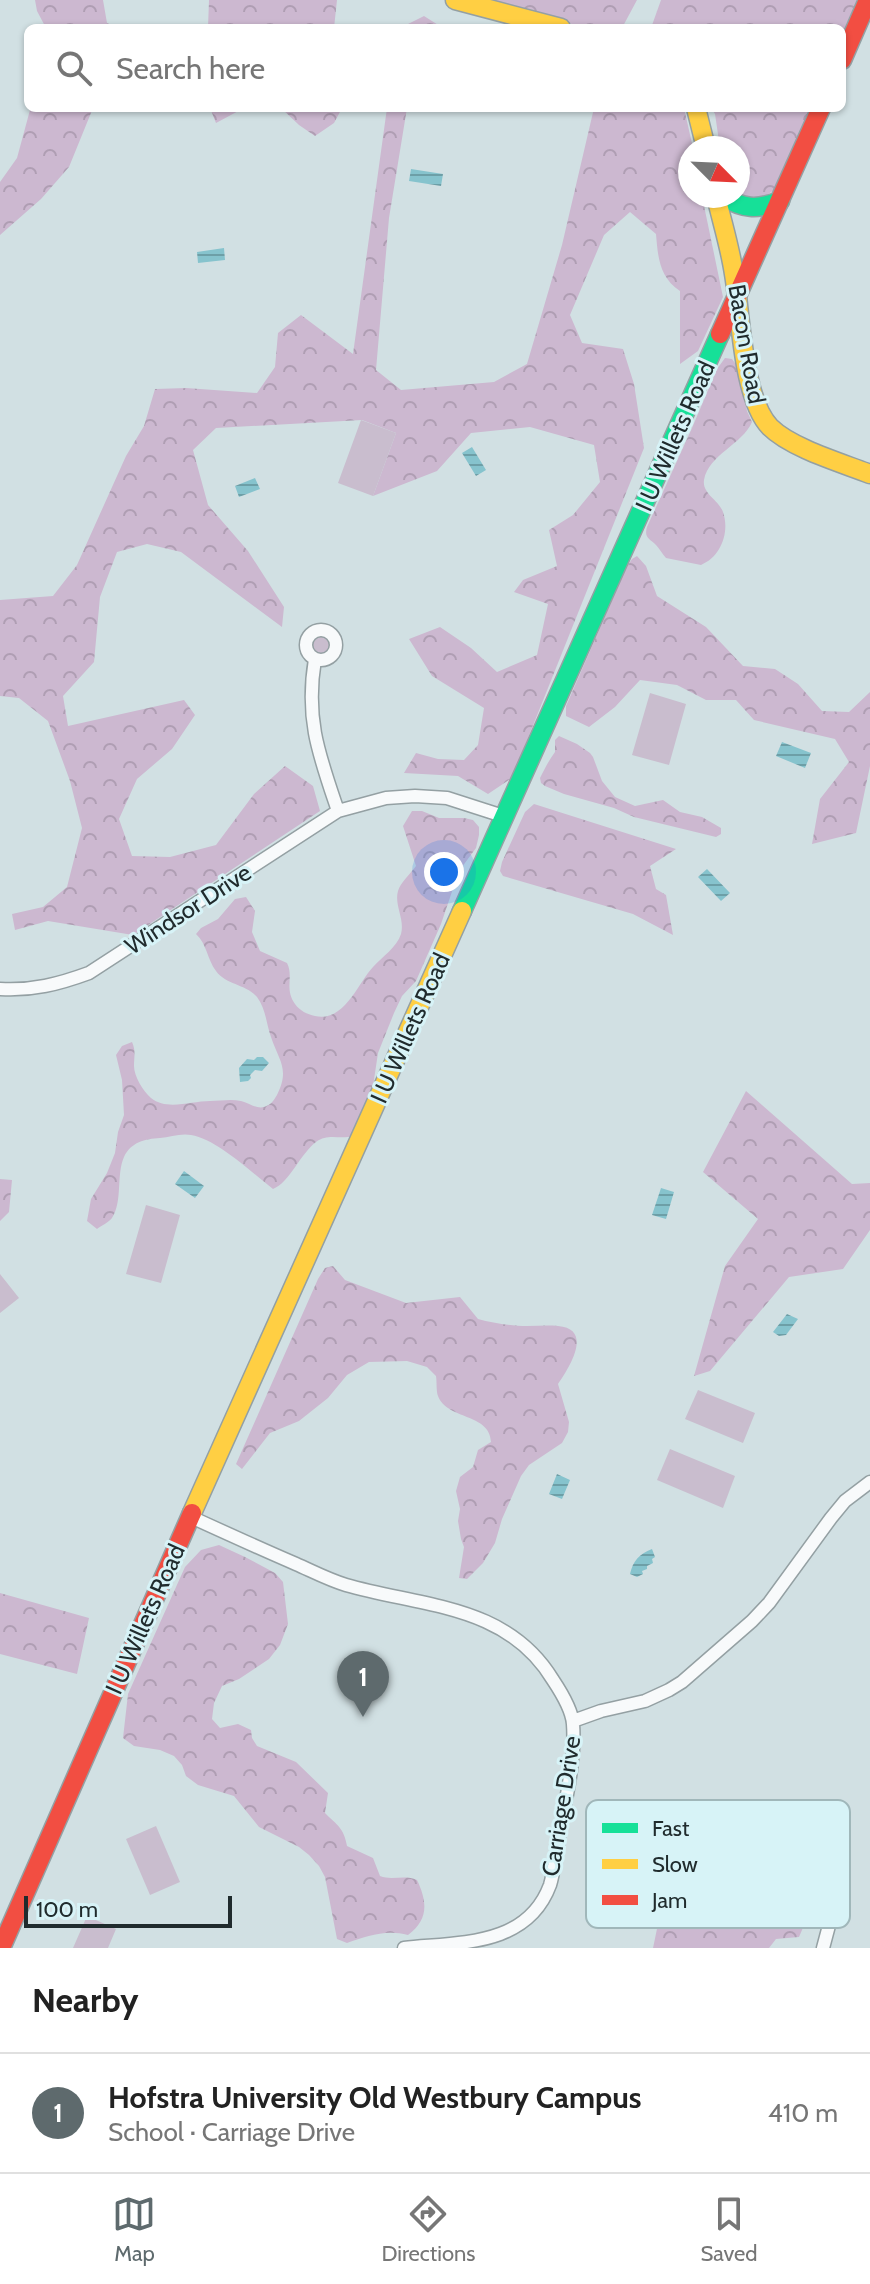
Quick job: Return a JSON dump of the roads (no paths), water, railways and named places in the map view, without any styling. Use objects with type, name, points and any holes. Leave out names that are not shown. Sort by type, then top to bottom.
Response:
[{"type":"street","points":[[455,0],[546,24]]},
{"type":"street","points":[[846,51],[868,0]]},
{"type":"street","points":[[697,112],[703,136]]},
{"type":"street","name":"I U Willets Road","points":[[1,1948],[819,112]]},
{"type":"street","points":[[750,208],[762,209],[780,201]]},
{"type":"street","name":"Bacon Road","points":[[721,208],[760,416],[784,438],[870,474]]},
{"type":"street","points":[[315,659],[310,694],[313,731],[338,811]]},
{"type":"street","name":"Windsor Drive","points":[[0,989],[56,985],[89,973],[338,811],[386,798],[415,796],[447,798],[503,816]]},
{"type":"street","points":[[573,1721],[645,1701],[682,1682],[769,1603],[845,1501],[870,1482]]},
{"type":"street","name":"Carriage Drive","points":[[191,1517],[343,1585],[474,1616],[500,1627],[519,1639],[546,1667],[558,1688],[573,1721],[570,1772],[551,1883],[541,1904],[516,1928],[494,1937],[404,1948]]},
{"type":"street","points":[[823,1948],[828,1928]]},
{"type":"water","points":[[411,169],[443,174],[441,186],[409,181]]},
{"type":"water","points":[[224,248],[225,260],[198,263],[197,252]]},
{"type":"water","points":[[472,447],[486,470],[476,476],[462,453]]},
{"type":"water","points":[[255,478],[260,489],[239,497],[235,486]]},
{"type":"water","points":[[782,742],[811,753],[805,768],[776,756]]},
{"type":"water","points":[[707,869],[730,893],[721,901],[698,877]]},
{"type":"water","points":[[263,1057],[269,1063],[262,1071],[255,1070],[248,1081],[240,1082],[239,1068],[247,1059]]},
{"type":"water","points":[[184,1171],[204,1186],[195,1198],[175,1184]]},
{"type":"water","points":[[661,1188],[674,1192],[666,1219],[652,1215]]},
{"type":"water","points":[[787,1314],[798,1319],[786,1335],[779,1336],[773,1332]]},
{"type":"water","points":[[557,1474],[570,1480],[562,1499],[549,1494]]},
{"type":"water","points":[[652,1549],[655,1557],[653,1563],[637,1577],[630,1574],[637,1558]]},
{"type":"place","name":"Hofstra University Old Westbury Campus","points":[[363,1717]]}]
